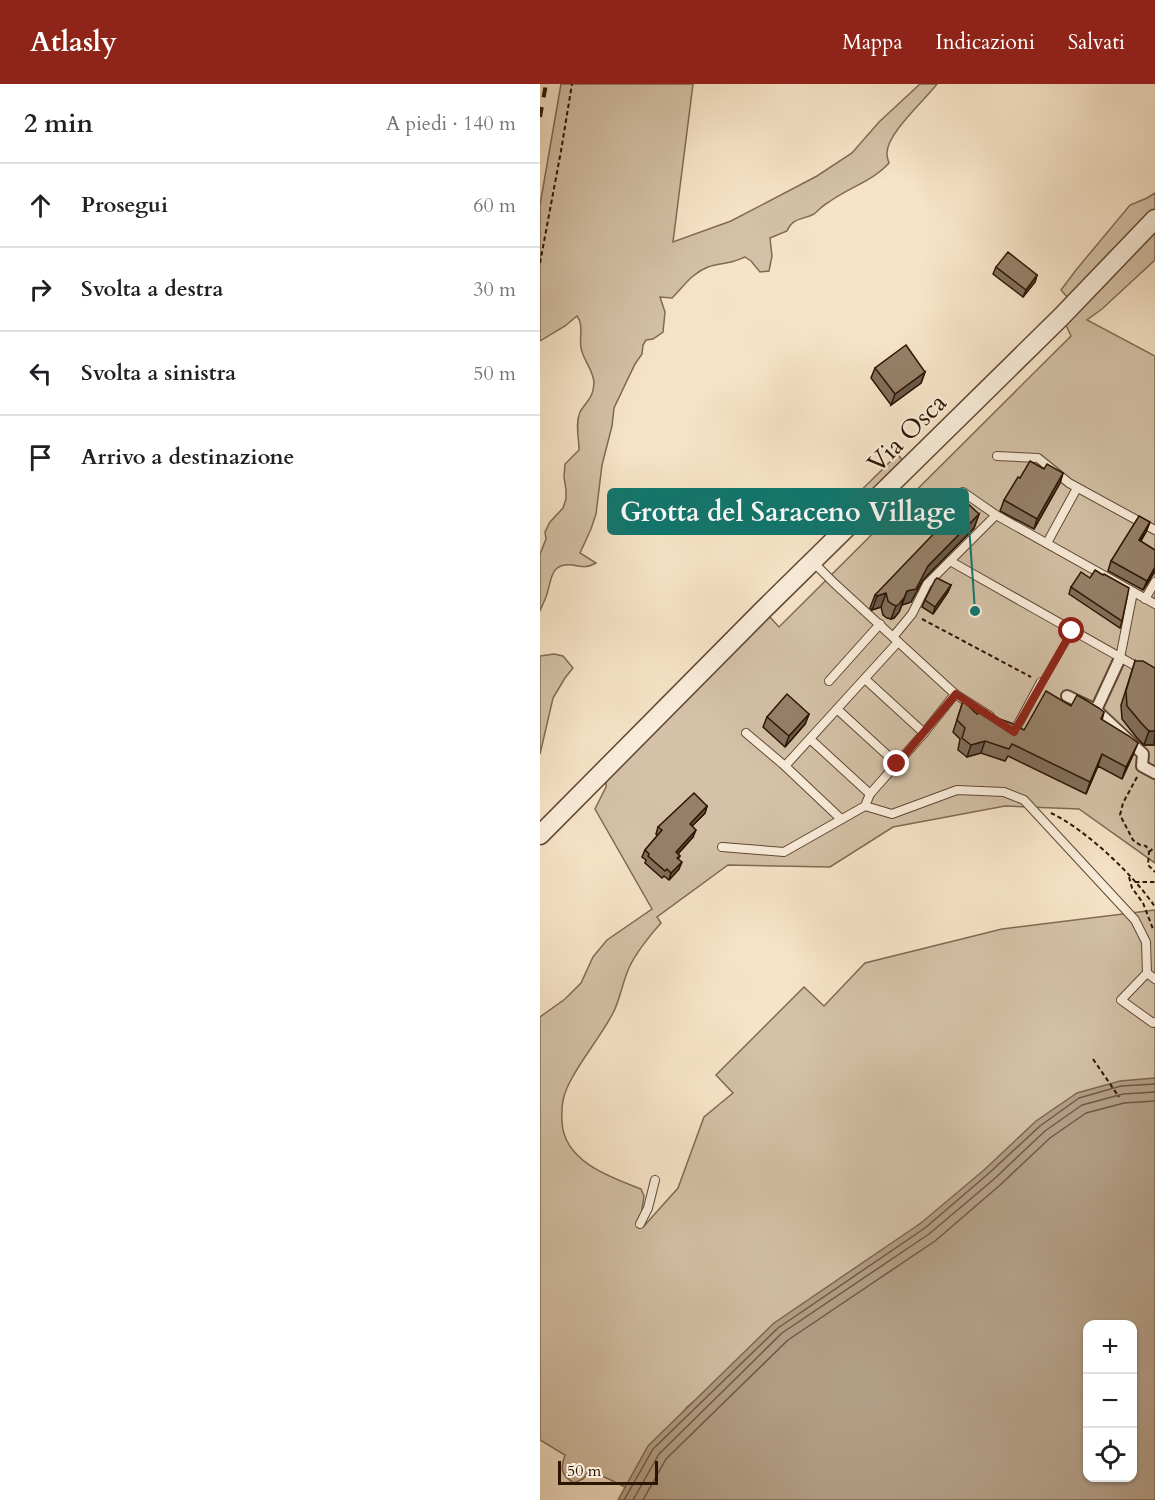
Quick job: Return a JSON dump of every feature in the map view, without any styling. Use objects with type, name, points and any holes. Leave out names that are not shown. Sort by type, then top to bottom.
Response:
[{"type":"street","name":"Via Osca","points":[[540,835],[1061,317],[1155,219]]},
{"type":"street","points":[[1096,710],[1120,658]]},
{"type":"street","points":[[1067,696],[1096,710],[1143,754],[1142,766],[1155,773]]},
{"type":"lane","points":[[997,456],[1038,458],[1077,488],[1155,530]]},
{"type":"lane","points":[[1047,543],[1077,488]]},
{"type":"lane","points":[[963,492],[996,515],[1155,604]]},
{"type":"lane","points":[[785,766],[865,679],[896,639],[927,584],[996,515]]},
{"type":"lane","points":[[950,561],[1155,677]]},
{"type":"lane","points":[[813,562],[956,694],[995,719]]},
{"type":"lane","points":[[1145,599],[1155,582]]},
{"type":"lane","points":[[1120,658],[1133,592]]},
{"type":"lane","points":[[829,681],[880,624]]},
{"type":"lane","points":[[865,679],[924,733]]},
{"type":"lane","points":[[1004,725],[1014,732],[1041,682]]},
{"type":"lane","points":[[722,847],[784,852],[865,806],[870,794],[956,694]]},
{"type":"lane","points":[[837,709],[897,764]]},
{"type":"lane","points":[[746,733],[841,819]]},
{"type":"lane","points":[[810,739],[870,794]]},
{"type":"lane","points":[[865,806],[892,814],[957,790],[1004,792],[1024,800],[1135,920],[1146,942],[1147,973],[1120,1000],[1155,1023]]},
{"type":"lane","points":[[1147,973],[1155,979]]},
{"type":"lane","points":[[640,1224],[648,1208],[655,1180]]},
{"type":"path","points":[[540,263],[572,84]]},
{"type":"path","points":[[912,614],[1041,682],[1072,631]]},
{"type":"path","points":[[1142,766],[1123,803],[1120,815],[1133,840],[1146,846],[1149,852],[1148,865],[1155,872]]},
{"type":"path","points":[[1024,800],[1063,819],[1106,852],[1146,893],[1155,907]]},
{"type":"path","points":[[1149,852],[1155,847]]},
{"type":"path","points":[[1128,875],[1132,888],[1143,903],[1155,935]]},
{"type":"path","points":[[1135,882],[1155,882]]},
{"type":"path","points":[[1093,1059],[1119,1097]]},
{"type":"shaded area","points":[[561,84],[693,84],[673,242],[731,221],[817,176],[852,153],[879,122],[920,84],[937,84],[899,127],[888,146],[889,163],[883,169],[827,203],[814,214],[795,221],[787,231],[770,238],[772,256],[769,271],[760,272],[745,257],[702,270],[688,280],[672,298],[660,297],[665,312],[663,332],[653,339],[646,340],[642,354],[614,408],[602,465],[596,514],[580,553],[596,563],[584,567],[565,565],[555,570],[540,611],[540,554],[546,539],[545,532],[550,522],[563,508],[566,499],[565,464],[579,450],[577,426],[579,416],[591,396],[594,383],[581,348],[581,327],[577,316],[540,341],[540,205]]},
{"type":"shaded area","points":[[1155,193],[1155,210],[1143,225],[1068,298],[1061,290],[1076,270],[1130,205]]},
{"type":"shaded area","points":[[1155,228],[1155,260],[1087,320],[1155,356],[1155,863],[1079,809],[1005,806],[893,827],[830,867],[728,865],[657,917],[661,923],[632,962],[612,1015],[569,1084],[563,1099],[562,1122],[565,1136],[579,1157],[602,1173],[641,1189],[644,1196],[642,1209],[644,1226],[678,1188],[704,1117],[733,1093],[716,1075],[804,987],[824,1006],[865,963],[1002,929],[1155,910],[1155,1078],[921,1223],[687,1407],[625,1487],[590,1470],[583,1479],[574,1483],[566,1477],[563,1471],[562,1464],[565,1455],[540,1440],[540,1017],[565,999],[581,983],[593,957],[607,940],[652,909],[595,809],[606,787],[606,779],[769,616],[779,627],[1071,336],[1064,321]]},
{"type":"shaded area","points":[[898,454],[902,460],[826,536],[821,530]]},
{"type":"shaded area","points":[[554,654],[563,656],[573,668],[553,698],[540,754],[540,656]]},
{"type":"water","points":[[1155,1078],[1155,1500],[618,1500],[648,1446],[774,1323],[921,1223],[984,1170],[1036,1121],[1077,1093],[1120,1081]]},
{"type":"building","points":[[1008,252],[1037,275],[1026,290],[996,267]]},
{"type":"building","points":[[906,345],[925,372],[895,394],[875,368]]},
{"type":"building","points":[[1030,461],[1044,469],[1047,464],[1063,473],[1037,519],[1004,500]]},
{"type":"building","points":[[965,501],[979,514],[928,566],[916,589],[907,591],[896,606],[888,601],[886,593],[875,595]]},
{"type":"building","points":[[1139,516],[1150,522],[1139,540],[1155,550],[1155,567],[1147,581],[1111,561]]},
{"type":"building","points":[[1095,570],[1129,588],[1122,621],[1071,587],[1081,572],[1090,578]]},
{"type":"building","points":[[937,578],[951,585],[935,607],[925,600]]},
{"type":"building","points":[[1135,661],[1143,661],[1155,668],[1155,731],[1149,731],[1127,706],[1126,691]]},
{"type":"building","points":[[1046,691],[1071,706],[1077,695],[1104,712],[1101,719],[1138,743],[1126,767],[1102,754],[1090,782],[1012,744],[1009,749],[985,741],[971,745],[962,738],[965,728],[957,720],[963,701],[977,714],[986,710],[994,717],[1024,730]]},
{"type":"building","points":[[787,694],[809,714],[789,736],[767,717]]},
{"type":"building","points":[[694,793],[707,806],[690,824],[696,830],[676,852],[680,856],[677,858],[682,862],[671,873],[667,869],[665,871],[648,856],[645,850],[662,830],[658,827]]},
{"type":"railway","points":[[540,117],[546,84]]},
{"type":"place","name":"Grotta del Saraceno Village","points":[[975,611]]},
{"type":"route","points":[[897,764],[956,694],[1014,732],[1072,631]]}]
